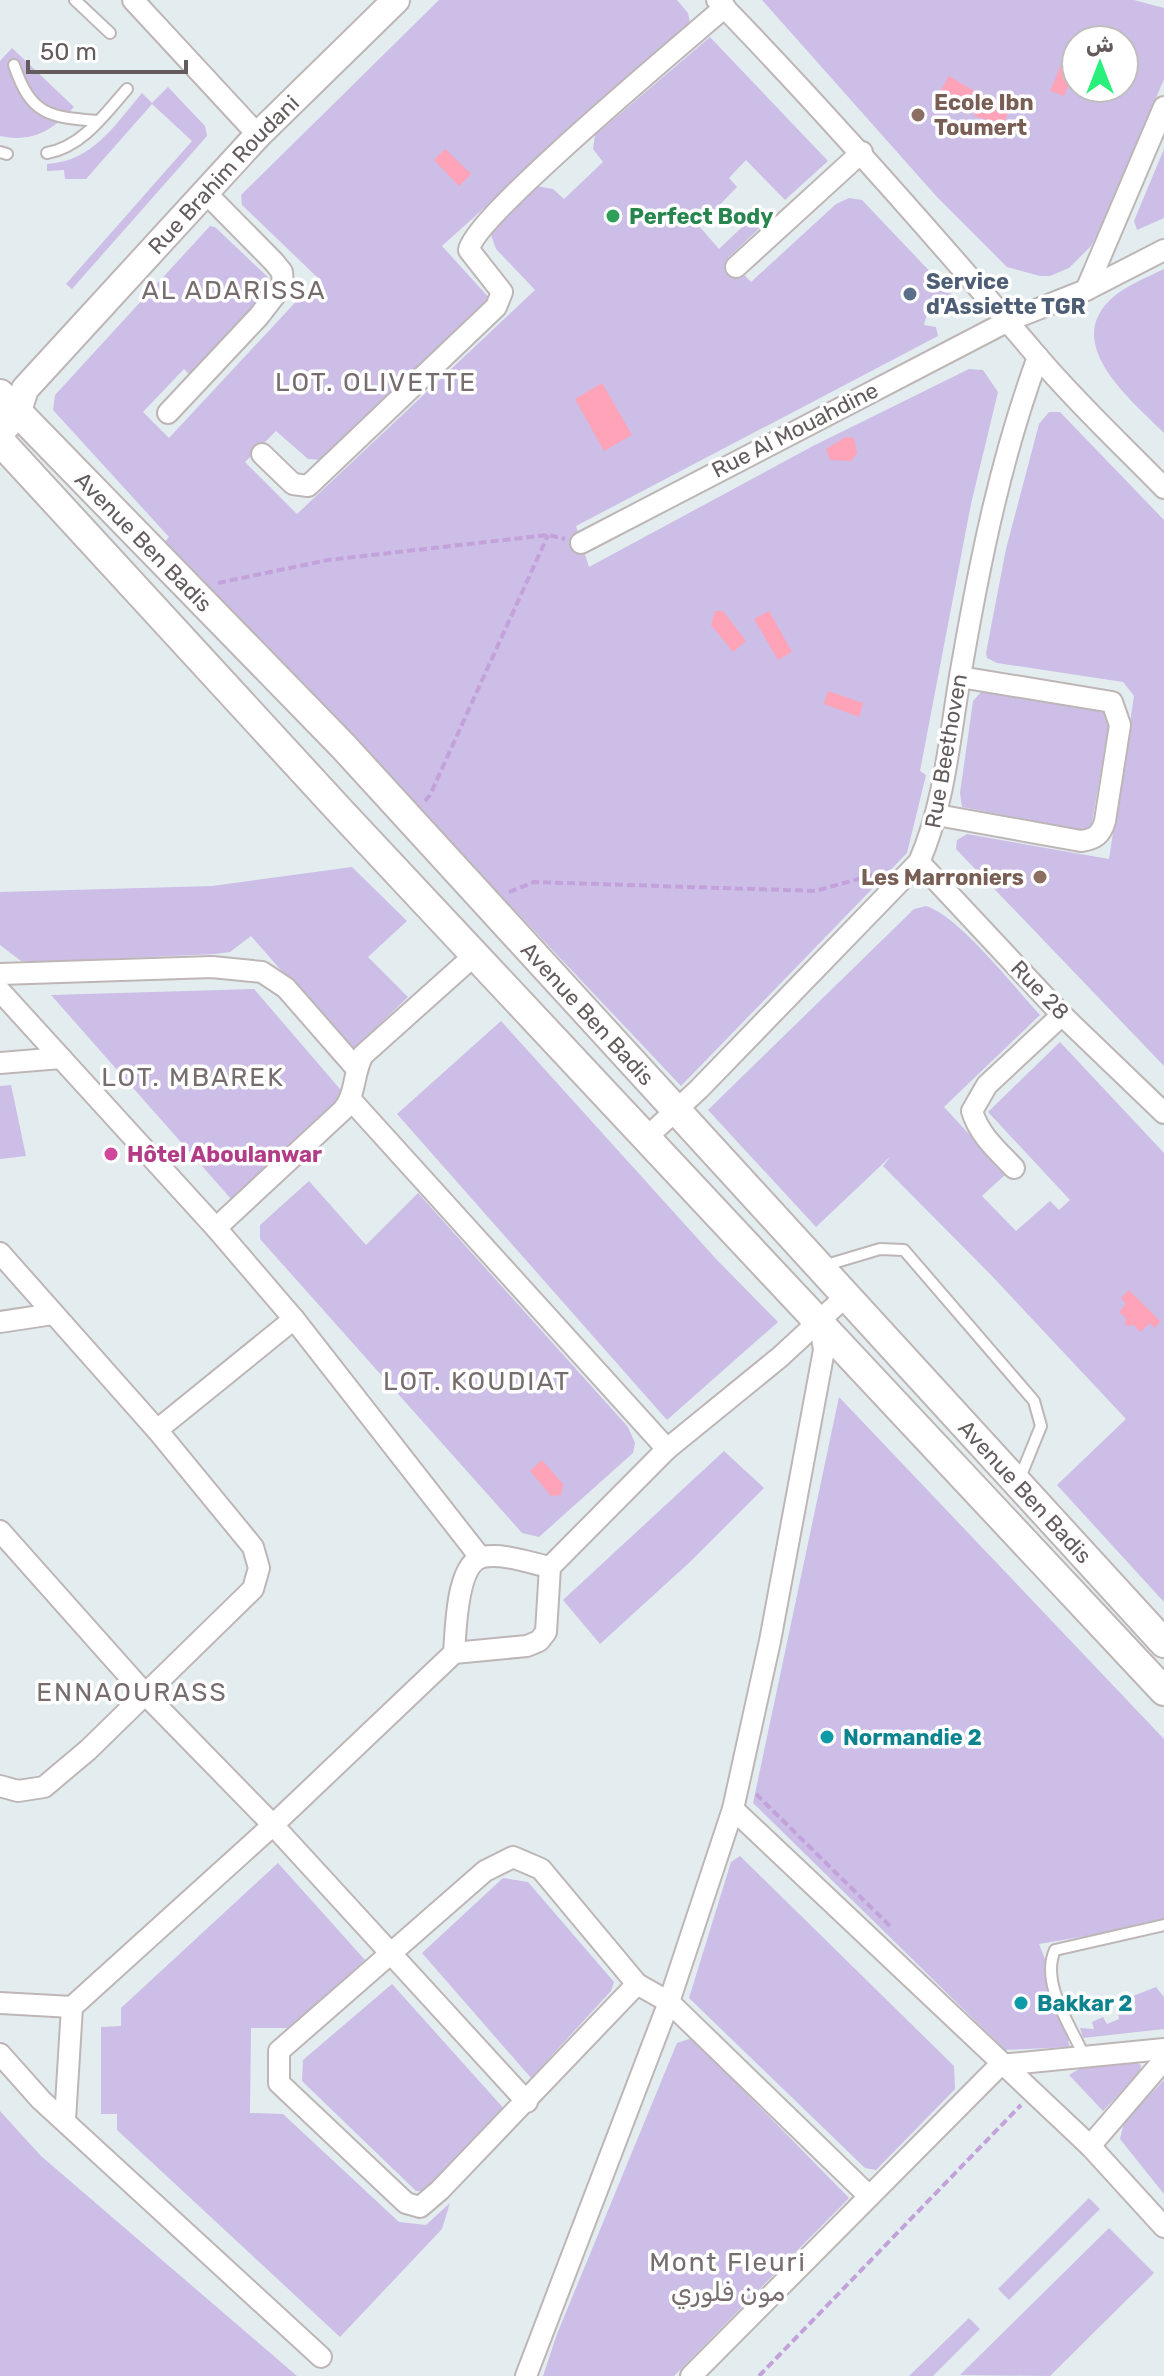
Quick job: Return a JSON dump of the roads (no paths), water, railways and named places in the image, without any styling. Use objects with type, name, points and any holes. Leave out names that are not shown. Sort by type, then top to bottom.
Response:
[{"type":"main road","name":"Avenue Ben Badis","points":[[9,405],[192,588],[408,816],[817,1268],[1164,1643]]},
{"type":"main road","name":"Avenue Ben Badis","points":[[0,441],[1164,1691]]},
{"type":"street","points":[[133,0],[258,135]]},
{"type":"street","name":"Rue Brahim Roudani","points":[[9,405],[204,191],[396,0]]},
{"type":"street","points":[[262,454],[293,484],[308,486],[496,307],[502,292],[469,250],[475,234],[520,188],[721,4],[862,152],[1010,320],[1038,357],[1164,488]]},
{"type":"street","points":[[1086,290],[1164,107]]},
{"type":"street","points":[[736,267],[862,152]]},
{"type":"street","points":[[168,413],[259,316],[283,285],[282,272],[204,191]]},
{"type":"street","name":"Rue Al Mouahdine","points":[[581,543],[1010,320],[1086,290],[1164,250]]},
{"type":"street","name":"Rue Beethoven","points":[[647,1137],[919,862],[937,815],[960,677],[999,483],[1016,416],[1038,357]]},
{"type":"street","points":[[937,815],[1081,841],[1093,839],[1102,831],[1105,821],[1120,725],[1112,702],[960,677]]},
{"type":"street","name":"Rue 28","points":[[919,862],[1062,1015],[1164,1113]]},
{"type":"street","points":[[216,1228],[351,1100],[356,1068],[363,1055],[477,953]]},
{"type":"street","points":[[0,974],[212,967],[262,972],[286,988],[356,1068]]},
{"type":"street","points":[[0,991],[216,1228],[294,1319],[480,1557]]},
{"type":"street","points":[[1014,1168],[981,1132],[972,1111],[987,1085],[1062,1015]]},
{"type":"street","points":[[0,1063],[61,1058]]},
{"type":"street","points":[[351,1100],[667,1449]]},
{"type":"street","points":[[0,1253],[157,1430],[253,1547],[259,1568],[253,1589],[146,1695],[44,1787],[18,1791],[0,1786]]},
{"type":"street","points":[[65,2120],[72,2007],[273,1825],[454,1653],[527,1646],[539,1641],[546,1632],[550,1567],[667,1449],[845,1297]]},
{"type":"street","points":[[0,1322],[53,1314]]},
{"type":"street","points":[[157,1430],[294,1319]]},
{"type":"street","points":[[526,2376],[669,2002],[733,1809],[770,1641],[824,1350],[820,1321]]},
{"type":"street","points":[[2,1536],[146,1695],[394,1954],[527,2102]]},
{"type":"street","points":[[454,1653],[461,1583],[470,1565],[480,1557],[500,1556],[550,1567]]},
{"type":"street","points":[[733,1809],[1000,2065],[1090,2146],[1164,2227]]},
{"type":"street","points":[[637,1984],[527,2102],[420,2207],[406,2203],[279,2083],[279,2051],[394,1954],[485,1871],[513,1857],[541,1869],[637,1984],[669,2002],[868,2195]]},
{"type":"street","points":[[0,2003],[72,2007]]},
{"type":"street","points":[[691,2376],[1000,2065],[1164,2049]]},
{"type":"street","points":[[0,2054],[41,2100],[321,2357]]},
{"type":"street","points":[[1090,2146],[1164,2060]]},
{"type":"lane","points":[[75,0],[110,33]]},
{"type":"lane","points":[[14,65],[27,97],[42,111],[64,118],[98,121]]},
{"type":"lane","points":[[47,153],[75,142],[127,89]]},
{"type":"lane","points":[[817,1268],[880,1249],[904,1250],[1034,1401],[1041,1426],[1018,1484]]},
{"type":"lane","points":[[1085,2058],[1053,1985],[1050,1971],[1055,1950],[1164,1925]]},
{"type":"place","name":"Ecole Ibn Toumert","points":[[918,115]]},
{"type":"place","name":"Perfect Body","points":[[613,216]]},
{"type":"place","name":"Service d'Assiette TGR","points":[[910,294]]},
{"type":"place","name":"Les Marroniers","points":[[1040,877]]},
{"type":"place","name":"Hôtel Aboulanwar","points":[[111,1154]]},
{"type":"place","name":"Normandie 2","points":[[827,1737]]},
{"type":"place","name":"Bakkar 2","points":[[1021,2003]]},
{"type":"district","name":"AL ADARISSA","points":[[234,290]]},
{"type":"district","name":"LOT. OLIVETTE","points":[[376,382]]},
{"type":"district","name":"LOT. MBAREK","points":[[193,1077]]},
{"type":"district","name":"LOT. KOUDIAT","points":[[477,1381]]},
{"type":"district","name":"ENNAOURASS","points":[[132,1692]]},
{"type":"district","name":"Mont Fleuri مون فلوري","points":[[728,2277]]}]
